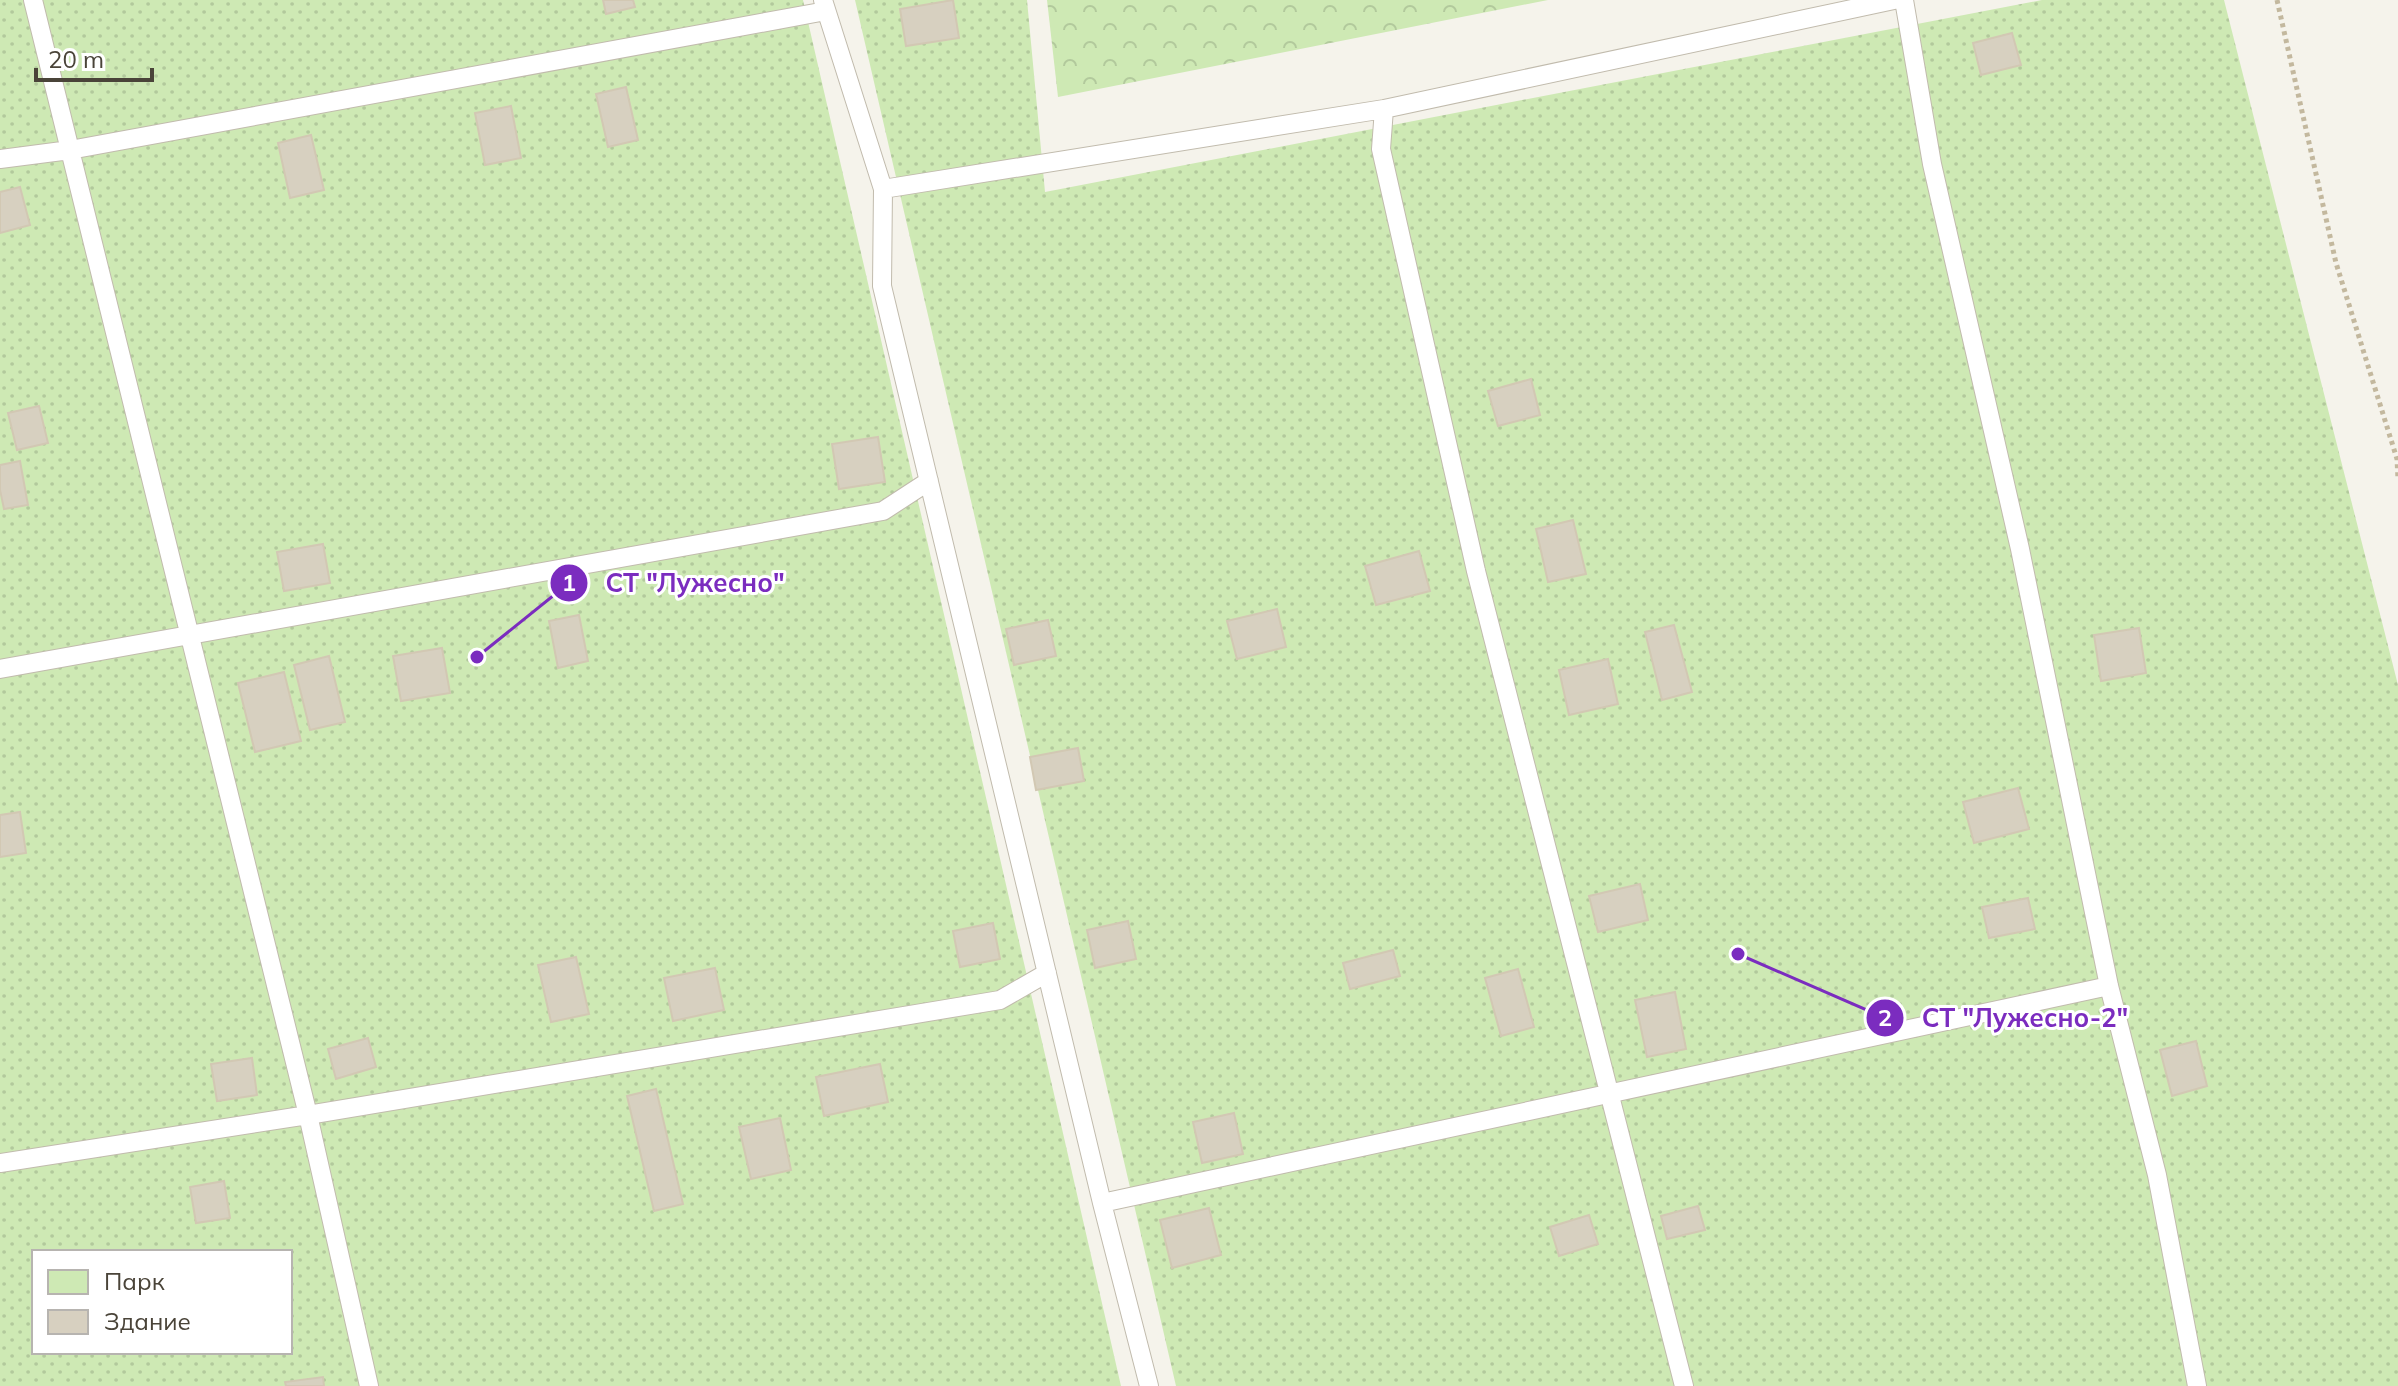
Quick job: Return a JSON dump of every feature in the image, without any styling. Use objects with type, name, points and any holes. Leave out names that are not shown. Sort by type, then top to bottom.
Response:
[{"type":"lane","points":[[33,0],[308,1115],[369,1386]]},
{"type":"lane","points":[[883,189],[1384,109],[1894,0]]},
{"type":"lane","points":[[1904,0],[1932,164],[2020,549],[2109,986],[2157,1175],[2197,1386]]},
{"type":"lane","points":[[0,159],[70,150],[825,5],[883,189],[882,286],[1102,1203],[1149,1386]]},
{"type":"lane","points":[[1384,109],[1381,149],[1476,571],[1684,1386]]},
{"type":"lane","points":[[0,669],[883,511],[929,481]]},
{"type":"lane","points":[[0,1163],[1000,1000],[1047,973]]},
{"type":"lane","points":[[1102,1203],[2109,986]]},
{"type":"path","points":[[2277,0],[2336,263],[2397,459],[2398,479]]},
{"type":"green space","points":[[0,0],[803,0],[1121,1386],[0,1386]]},
{"type":"green space","points":[[855,0],[1027,0],[1045,192],[2042,0],[2224,0],[2398,685],[2398,1386],[1176,1386]]},
{"type":"green space","points":[[1047,0],[1548,0],[1058,97]]},
{"type":"building","points":[[603,0],[633,0],[635,7],[606,14]]},
{"type":"building","points":[[953,0],[959,38],[906,46],[900,9]]},
{"type":"building","points":[[2012,33],[2021,65],[1981,75],[1973,43]]},
{"type":"building","points":[[626,87],[638,140],[608,147],[596,94]]},
{"type":"building","points":[[511,106],[521,158],[485,165],[475,113]]},
{"type":"building","points":[[311,135],[324,190],[290,198],[278,143]]},
{"type":"building","points":[[20,187],[30,225],[0,233],[0,192]]},
{"type":"building","points":[[1531,379],[1540,415],[1498,426],[1488,391]]},
{"type":"building","points":[[39,406],[48,443],[17,450],[8,413]]},
{"type":"building","points":[[878,437],[885,482],[839,489],[832,444]]},
{"type":"building","points":[[20,461],[28,505],[4,509],[0,465]]},
{"type":"building","points":[[1573,520],[1586,574],[1548,582],[1536,529]]},
{"type":"building","points":[[323,544],[330,583],[284,591],[277,552]]},
{"type":"building","points":[[1419,551],[1430,591],[1376,605],[1365,566]]},
{"type":"building","points":[[1277,609],[1286,647],[1237,659],[1227,621]]},
{"type":"building","points":[[579,615],[588,661],[558,668],[549,621]]},
{"type":"building","points":[[1048,620],[1056,656],[1014,665],[1006,629]]},
{"type":"building","points":[[1674,625],[1692,692],[1662,700],[1645,632]]},
{"type":"building","points":[[2139,628],[2146,673],[2101,681],[2094,635]]},
{"type":"building","points":[[442,648],[450,693],[401,701],[393,656]]},
{"type":"building","points":[[329,656],[345,722],[310,730],[294,665]]},
{"type":"building","points":[[1608,659],[1618,704],[1569,715],[1559,670]]},
{"type":"building","points":[[284,672],[301,741],[255,752],[238,683]]},
{"type":"building","points":[[1078,748],[1084,781],[1036,790],[1030,757]]},
{"type":"building","points":[[2018,788],[2029,829],[1974,843],[1963,802]]},
{"type":"building","points":[[20,812],[26,853],[0,857],[0,815]]},
{"type":"building","points":[[1640,884],[1648,920],[1598,932],[1589,896]]},
{"type":"building","points":[[2028,898],[2035,929],[1989,938],[1982,907]]},
{"type":"building","points":[[1128,921],[1136,959],[1095,968],[1087,930]]},
{"type":"building","points":[[993,923],[1000,959],[960,967],[953,931]]},
{"type":"building","points":[[1393,950],[1400,976],[1350,989],[1343,963]]},
{"type":"building","points":[[576,957],[589,1014],[551,1022],[538,965]]},
{"type":"building","points":[[715,968],[724,1010],[673,1021],[664,978]]},
{"type":"building","points":[[1518,969],[1534,1027],[1501,1036],[1485,978]]},
{"type":"building","points":[[1675,992],[1686,1049],[1647,1057],[1635,1000]]},
{"type":"building","points":[[368,1038],[376,1067],[336,1079],[328,1049]]},
{"type":"building","points":[[2196,1041],[2207,1086],[2172,1096],[2160,1050]]},
{"type":"building","points":[[252,1058],[257,1095],[217,1101],[211,1064]]},
{"type":"building","points":[[880,1064],[888,1102],[824,1116],[816,1077]]},
{"type":"building","points":[[656,1089],[683,1204],[654,1211],[627,1096]]},
{"type":"building","points":[[1234,1113],[1243,1154],[1202,1163],[1193,1122]]},
{"type":"building","points":[[780,1118],[791,1170],[751,1179],[739,1127]]},
{"type":"building","points":[[224,1181],[230,1218],[196,1223],[190,1187]]},
{"type":"building","points":[[1698,1206],[1705,1230],[1667,1239],[1661,1216]]},
{"type":"building","points":[[1209,1208],[1221,1255],[1172,1268],[1160,1220]]},
{"type":"building","points":[[1589,1215],[1598,1244],[1559,1256],[1550,1227]]},
{"type":"building","points":[[323,1377],[324,1386],[286,1386],[285,1382]]},
{"type":"place","name":"СТ \"Лужесно\"","points":[[477,657]]},
{"type":"place","name":"СТ \"Лужесно-2\"","points":[[1738,954]]}]
